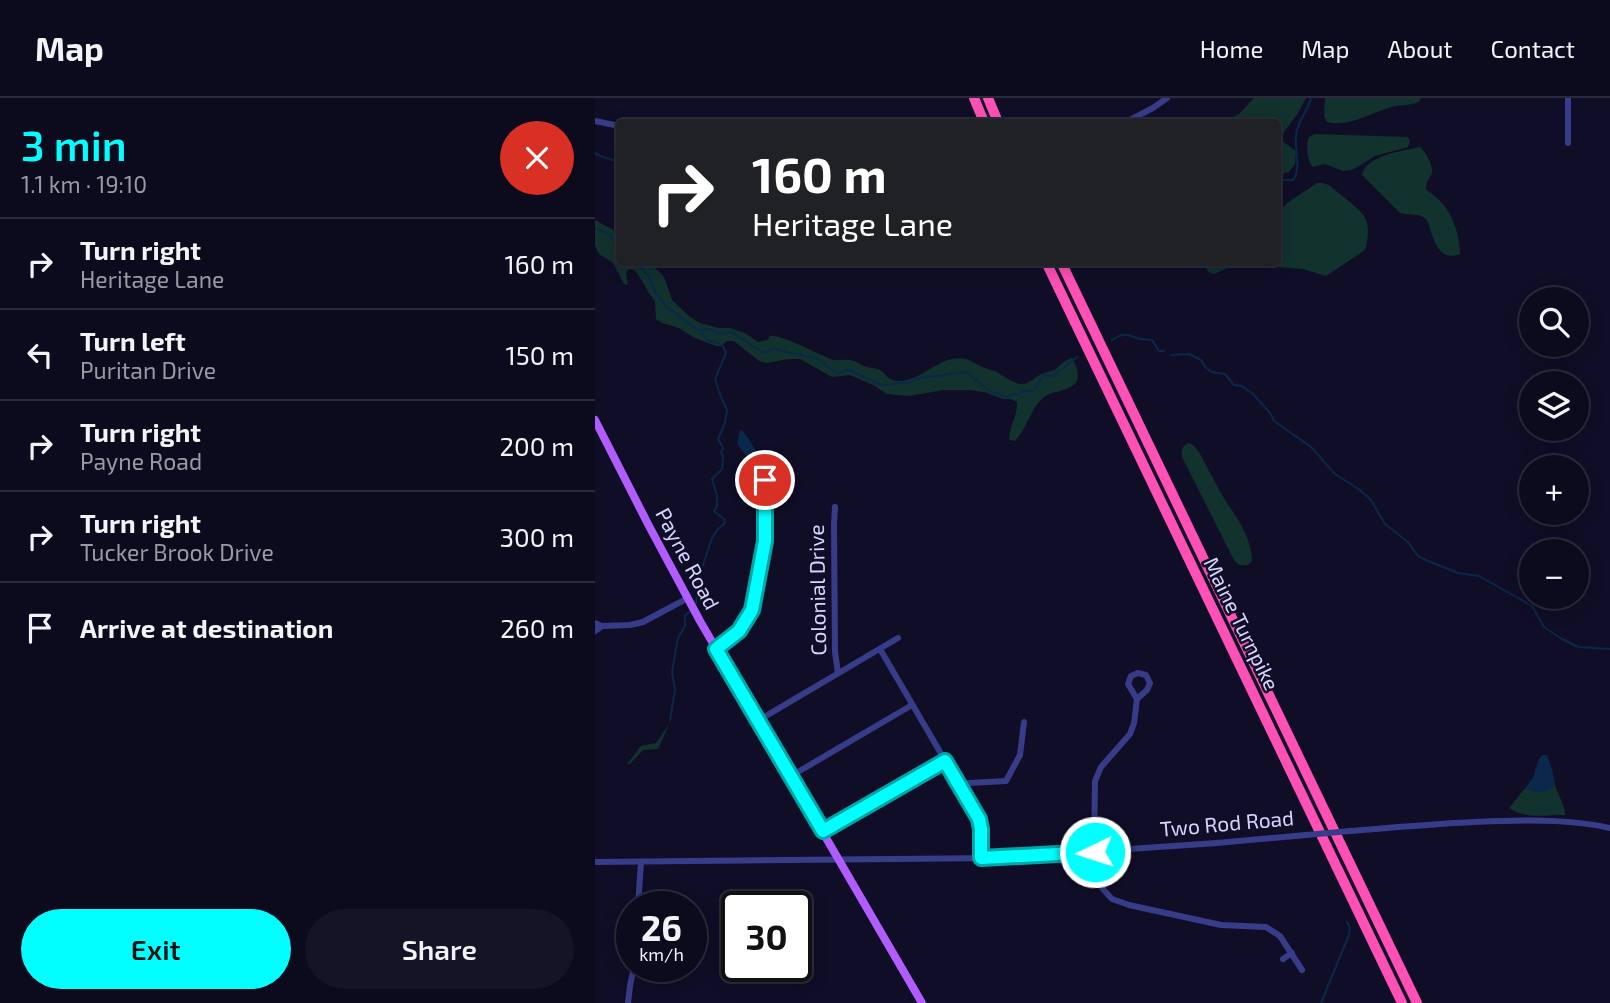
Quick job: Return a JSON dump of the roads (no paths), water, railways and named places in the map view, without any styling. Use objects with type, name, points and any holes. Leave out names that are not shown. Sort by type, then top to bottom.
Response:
[{"type":"highway","points":[[974,98],[983,119]]},
{"type":"highway","points":[[988,98],[997,119]]},
{"type":"highway","name":"Maine Turnpike","points":[[1048,266],[1402,1003]]},
{"type":"highway","name":"Maine Turnpike","points":[[1064,266],[1417,1003]]},
{"type":"main road","name":"Payne Road","points":[[595,420],[716,649],[922,1003]]},
{"type":"street","points":[[1132,119],[1167,98]]},
{"type":"street","points":[[1567,98],[1568,143]]},
{"type":"street","points":[[595,121],[616,125]]},
{"type":"street","points":[[716,649],[739,631],[752,610],[765,541],[765,467]]},
{"type":"street","points":[[765,480],[781,480]]},
{"type":"street","name":"Colonial Drive","points":[[835,507],[835,652],[838,673]]},
{"type":"street","points":[[595,631],[599,625],[630,625],[643,622],[688,598]]},
{"type":"street","points":[[759,720],[898,638]]},
{"type":"street","points":[[880,649],[980,822],[981,858]]},
{"type":"street","points":[[1137,699],[1130,734],[1101,767],[1095,778],[1095,852],[1100,884],[1106,894],[1117,901],[1217,924],[1266,927],[1280,936],[1302,970]]},
{"type":"street","points":[[791,776],[912,705]]},
{"type":"street","points":[[961,786],[1006,781],[1020,755],[1024,722]]},
{"type":"street","points":[[823,831],[945,761]]},
{"type":"street","name":"Two Rod Road","points":[[595,862],[981,858],[1513,821],[1569,821],[1610,828]]},
{"type":"street","points":[[639,891],[641,862]]},
{"type":"street","points":[[1283,959],[1291,953]]},
{"type":"street","points":[[628,1003],[631,982]]},
{"type":"water","points":[[740,430],[757,452],[757,456],[748,456],[737,443]]},
{"type":"water","points":[[1542,755],[1547,755],[1555,784],[1541,792],[1525,788],[1533,778]]},
{"type":"waterway","points":[[1281,180],[1293,180],[1296,174],[1296,136],[1311,98]]},
{"type":"waterway","points":[[595,153],[616,161]]},
{"type":"waterway","points":[[595,228],[608,234],[616,242]]},
{"type":"waterway","points":[[639,266],[648,275],[656,294],[667,307],[698,330],[710,329],[721,334],[732,332],[763,353],[774,348],[812,357],[836,372],[851,371],[883,386],[960,372],[967,373],[990,391],[1007,397],[1025,390],[1032,391],[1043,376],[1053,376],[1077,357]]},
{"type":"waterway","points":[[696,604],[699,577],[712,538],[725,520],[714,511],[717,496],[712,479],[722,469],[723,448],[718,439],[727,410],[715,379],[726,353],[722,344],[707,340],[701,331]]},
{"type":"waterway","points":[[1112,340],[1120,335],[1152,340],[1159,351],[1164,351]]},
{"type":"waterway","points":[[1171,355],[1189,354],[1201,360],[1212,372],[1225,374],[1234,385],[1242,386],[1252,393],[1274,421],[1311,447],[1335,474],[1371,500],[1385,524],[1408,542],[1418,556],[1458,573],[1479,576],[1520,599],[1532,606],[1544,627],[1578,647],[1610,649]]},
{"type":"waterway","points":[[670,720],[675,690],[672,672],[678,638],[685,626],[685,616],[690,611]]},
{"type":"waterway","points":[[1321,1003],[1349,935],[1347,922]]}]
